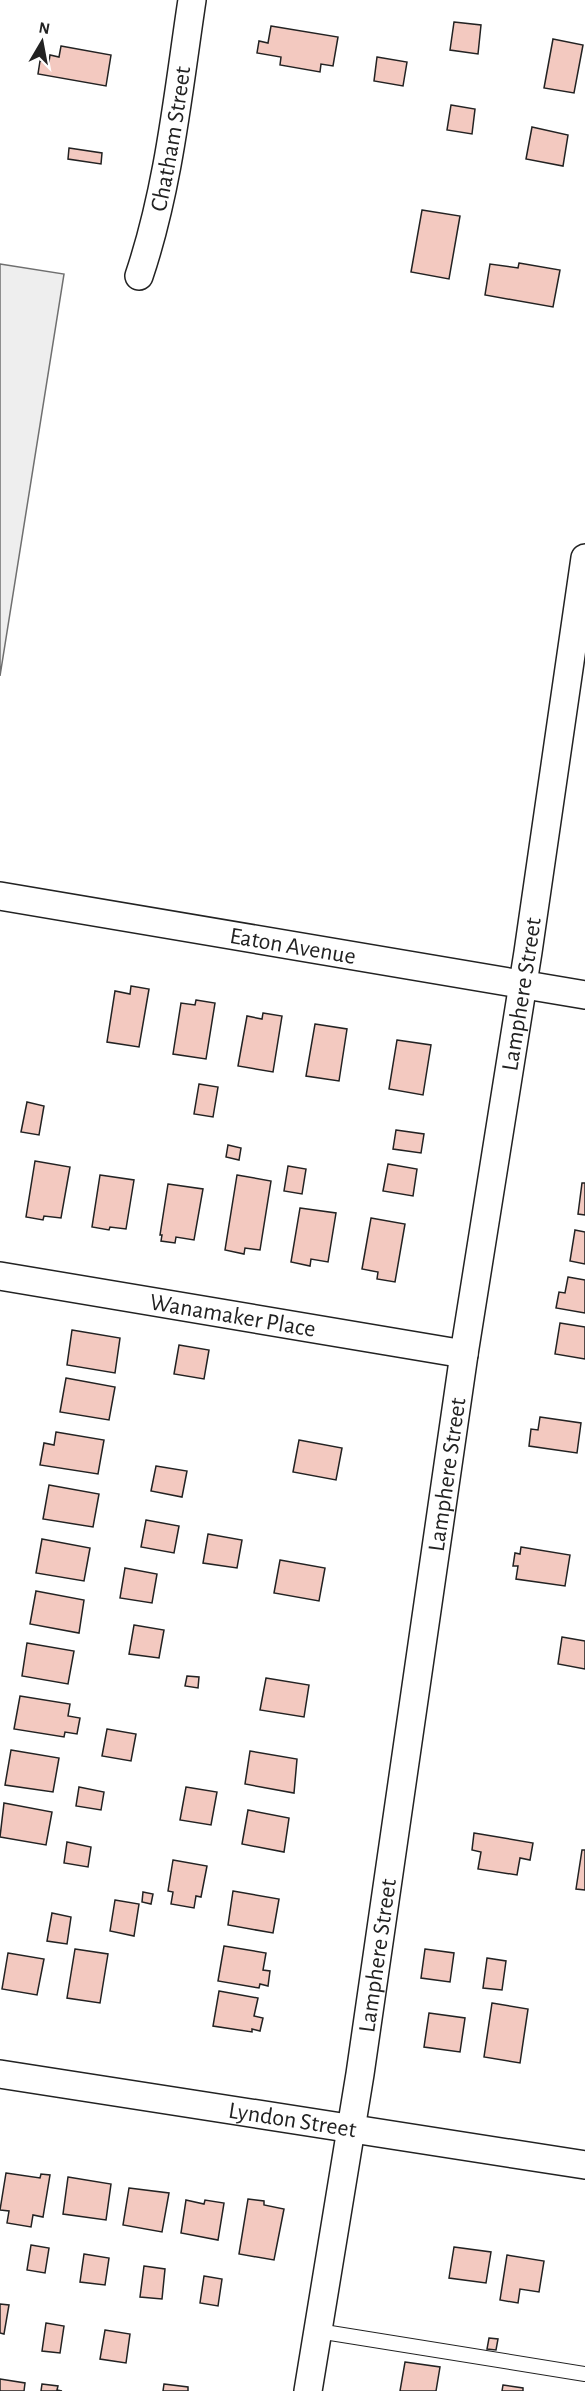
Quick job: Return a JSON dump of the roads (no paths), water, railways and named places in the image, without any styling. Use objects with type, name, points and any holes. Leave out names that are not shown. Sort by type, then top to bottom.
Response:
[{"type":"street","name":"Chatham Street","points":[[139,276],[151,241],[165,181],[192,0]]},
{"type":"street","name":"Lamphere Street","points":[[309,2391],[351,2127],[464,1354],[585,558]]},
{"type":"street","name":"Eaton Avenue","points":[[0,896],[585,995]]},
{"type":"street","name":"Wanamaker Place","points":[[0,1276],[464,1354]]},
{"type":"street","name":"Lyndon Street","points":[[0,2074],[585,2165]]},
{"type":"lane","points":[[318,2331],[585,2374]]}]
